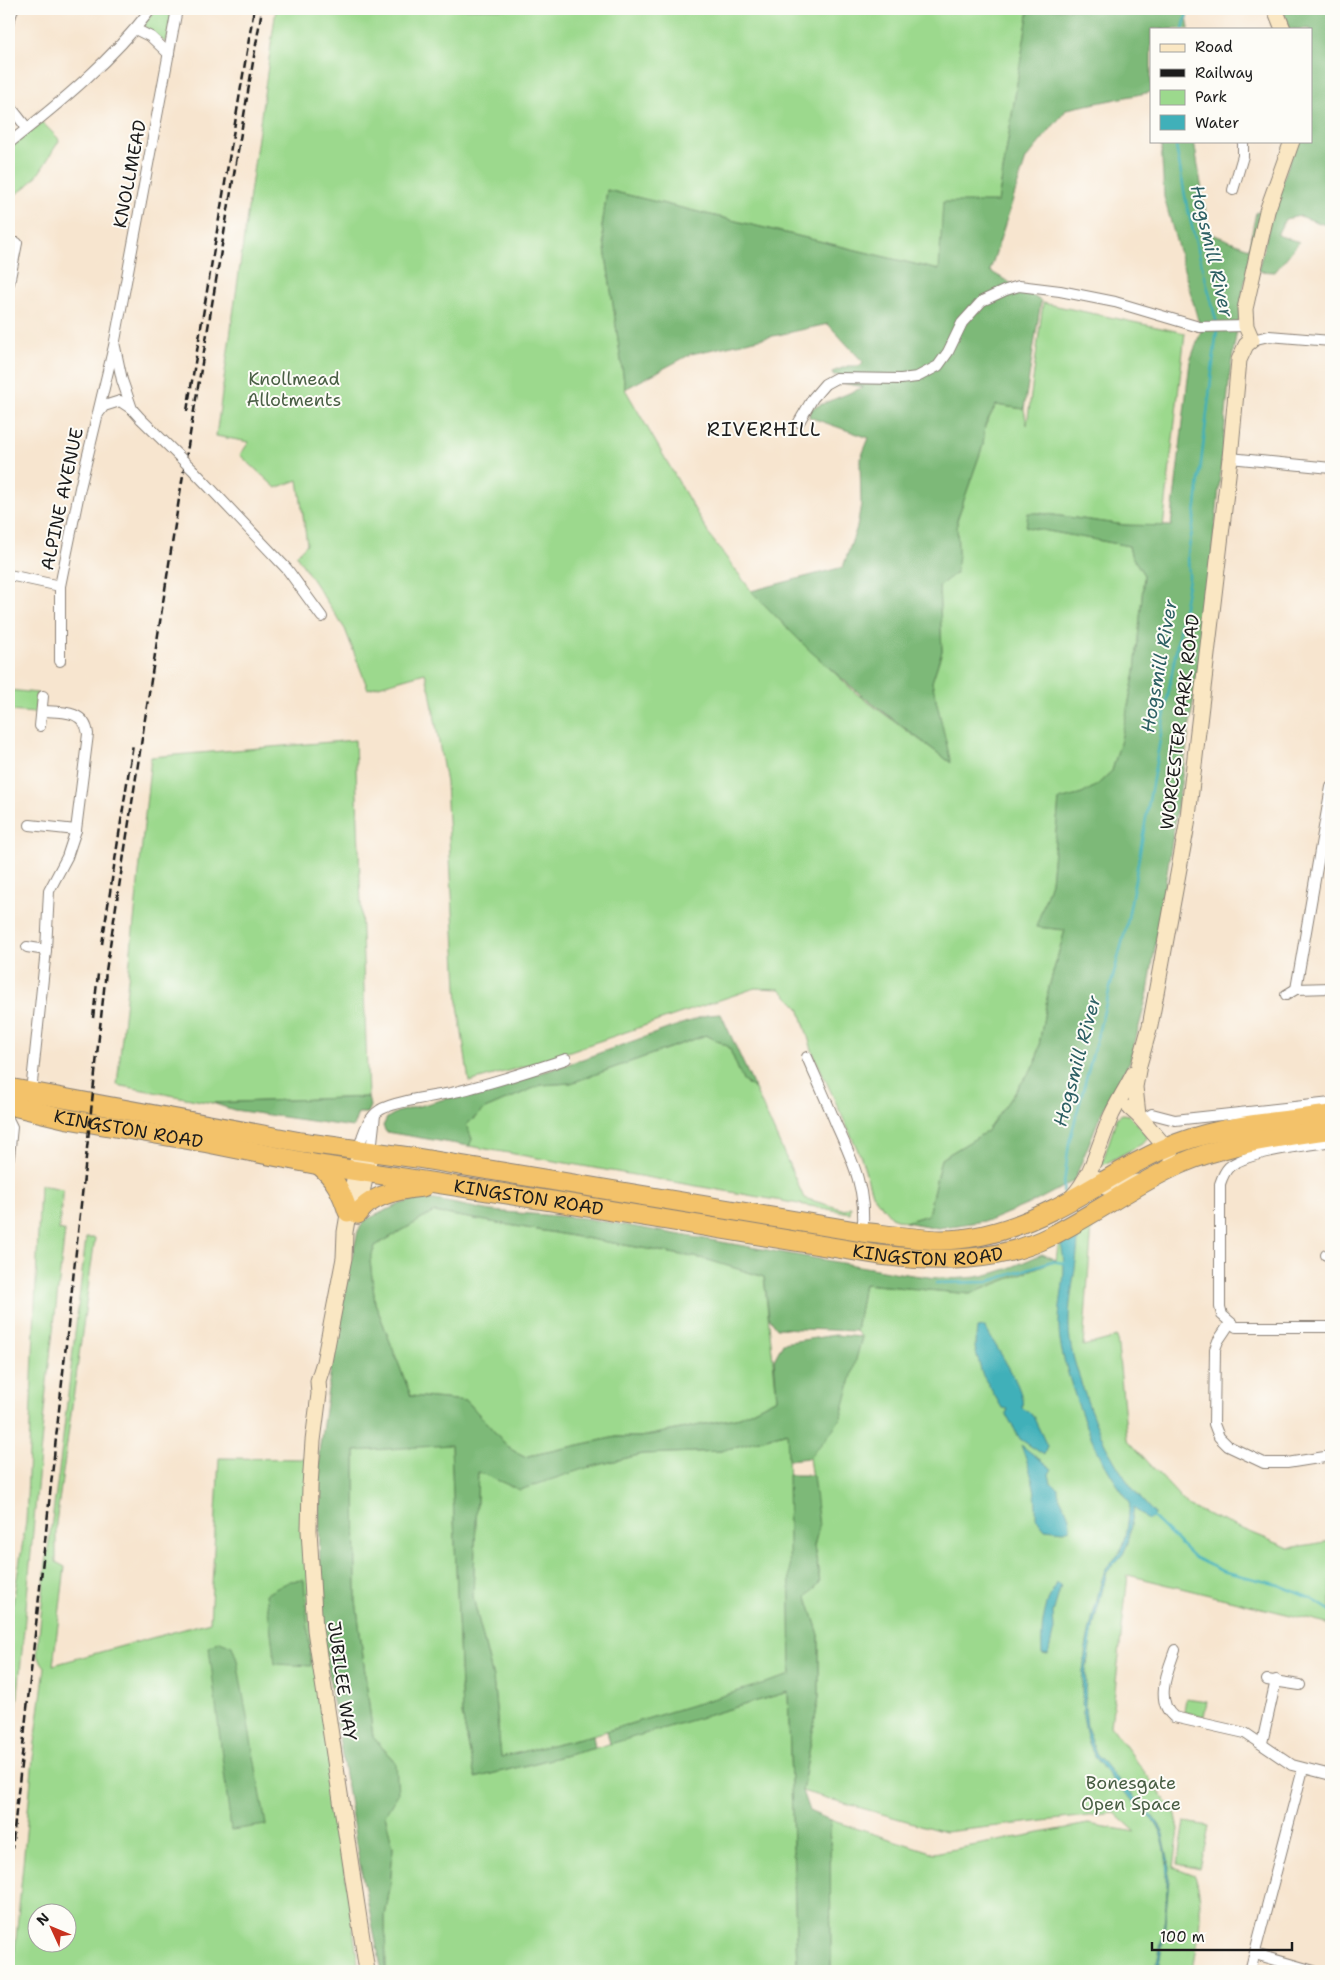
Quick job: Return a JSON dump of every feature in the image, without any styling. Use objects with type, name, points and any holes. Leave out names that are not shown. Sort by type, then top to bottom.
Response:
[{"type":"highway","name":"KINGSTON ROAD","points":[[9,1088],[301,1142],[439,1185],[552,1201],[910,1259],[946,1260],[985,1257],[1049,1238],[1160,1174]]},
{"type":"highway","name":"KINGSTON ROAD","points":[[9,1105],[68,1119],[208,1143],[319,1165],[362,1161],[862,1232],[943,1240],[1000,1230],[1043,1214],[1098,1183]]},
{"type":"highway","points":[[1098,1183],[1166,1148],[1203,1135],[1225,1130],[1331,1115]]},
{"type":"highway","points":[[1160,1174],[1200,1156],[1226,1149],[1331,1129]]},
{"type":"highway","points":[[319,1165],[334,1180],[353,1213],[394,1192],[439,1185]]},
{"type":"main road","points":[[1274,9],[1284,28]]},
{"type":"main road","points":[[1249,333],[1245,308],[1267,211],[1292,142]]},
{"type":"main road","name":"WORCESTER PARK ROAD","points":[[1139,1065],[1150,1026],[1187,825],[1230,458],[1239,360],[1249,333]]},
{"type":"main road","points":[[1067,1201],[1082,1185],[1094,1161],[1114,1110],[1139,1065]]},
{"type":"main road","points":[[1139,1065],[1135,1087],[1140,1117]]},
{"type":"main road","points":[[1094,1161],[1098,1183],[1104,1188],[1113,1188],[1160,1174],[1171,1157],[1166,1148],[1140,1117],[1126,1107],[1114,1110]]},
{"type":"main road","name":"JUBILEE WAY","points":[[362,1161],[324,1362],[324,1382],[319,1394],[313,1441],[309,1530],[315,1630],[367,1971]]},
{"type":"street","points":[[9,21],[13,9]]},
{"type":"street","points":[[9,143],[86,78],[135,29],[151,9]]},
{"type":"street","name":"KNOLLMEAD","points":[[114,346],[177,9]]},
{"type":"street","points":[[135,29],[151,37],[169,54]]},
{"type":"street","points":[[9,105],[27,128]]},
{"type":"street","points":[[1233,190],[1243,156],[1243,142]]},
{"type":"street","points":[[9,283],[17,242]]},
{"type":"street","points":[[799,422],[813,398],[825,384],[836,378],[901,379],[917,377],[938,366],[948,352],[962,323],[982,301],[1019,286],[1060,291],[1115,302],[1199,327],[1230,327],[1249,333],[1269,336],[1331,341]]},
{"type":"street","points":[[114,346],[122,380],[132,409]]},
{"type":"street","name":"ALPINE AVENUE","points":[[60,661],[60,586],[97,414],[114,346]]},
{"type":"street","points":[[97,414],[104,406],[120,401],[132,409],[287,569],[322,617]]},
{"type":"street","points":[[1230,458],[1331,468]]},
{"type":"street","points":[[9,575],[60,586]]},
{"type":"street","points":[[40,726],[43,696]]},
{"type":"street","points":[[31,1092],[46,950],[49,891],[67,857],[76,830],[88,734],[85,721],[78,716],[42,711]]},
{"type":"street","points":[[1296,989],[1331,788]]},
{"type":"street","points":[[30,824],[76,830]]},
{"type":"street","points":[[27,947],[46,950]]},
{"type":"street","points":[[1286,994],[1296,989],[1331,988]]},
{"type":"street","points":[[807,1057],[858,1174],[864,1221],[862,1232]]},
{"type":"street","points":[[362,1161],[375,1114],[390,1105],[465,1089],[518,1075],[566,1059]]},
{"type":"street","points":[[1140,1117],[1152,1114],[1175,1120],[1331,1103]]},
{"type":"street","points":[[9,1121],[12,1127],[9,1157]]},
{"type":"street","points":[[1331,1141],[1258,1155],[1242,1160],[1228,1168],[1220,1184],[1220,1307],[1222,1315],[1230,1324],[1242,1328],[1331,1327]]},
{"type":"street","points":[[1230,1324],[1218,1341],[1215,1349],[1214,1424],[1219,1437],[1228,1446],[1264,1463],[1287,1463],[1331,1456]]},
{"type":"street","points":[[1174,1650],[1163,1697],[1168,1713],[1174,1717],[1226,1727],[1245,1733],[1292,1765],[1331,1775]]},
{"type":"street","points":[[1262,1743],[1271,1680],[1300,1685]]},
{"type":"street","points":[[1250,1971],[1303,1769]]},
{"type":"street","points":[[1255,1954],[1314,1971]]},
{"type":"green space","points":[[155,9],[173,9],[167,41],[165,42],[143,26]]},
{"type":"green space","name":"Knollmead Allotments","points":[[276,9],[1029,9],[998,202],[939,270],[607,190],[602,227],[625,389],[710,536],[753,593],[807,647],[857,694],[950,762],[932,682],[942,651],[939,586],[958,554],[957,520],[983,445],[985,426],[996,405],[1024,409],[1027,425],[1043,303],[1185,333],[1163,528],[1125,525],[1039,513],[1028,514],[1027,527],[1129,546],[1131,555],[1144,575],[1135,672],[1121,740],[1112,771],[1097,785],[1082,794],[1059,801],[1051,882],[1037,927],[1065,930],[1049,987],[1036,1063],[986,1132],[941,1159],[928,1215],[905,1222],[891,1217],[872,1194],[861,1157],[813,1053],[799,1008],[780,989],[755,988],[529,1065],[469,1082],[458,1005],[446,783],[430,691],[425,673],[368,689],[345,629],[296,555],[307,544],[298,480],[276,488],[240,455],[249,442],[216,436]]},
{"type":"green space","points":[[1029,9],[1186,9],[1189,28],[1150,28],[1150,92],[1067,109],[1026,159],[990,271],[1041,301],[1024,409],[996,405],[985,425],[983,445],[957,520],[958,554],[956,573],[939,586],[942,651],[932,682],[951,763],[861,695],[809,650],[751,591],[843,567],[857,527],[861,504],[860,460],[869,438],[809,417],[810,409],[864,387],[842,383],[839,375],[833,375],[832,372],[848,366],[860,366],[863,362],[828,324],[691,354],[625,389],[602,227],[607,190],[939,270],[943,202],[998,202]]},
{"type":"green space","points":[[1283,9],[1331,9],[1331,227],[1300,216],[1285,219],[1277,235],[1299,242],[1275,272],[1258,271],[1276,199],[1297,142],[1312,142],[1312,28],[1289,28]]},
{"type":"green space","points":[[42,122],[59,141],[32,181],[18,193],[9,197],[9,149]]},
{"type":"green space","points":[[1161,142],[1194,142],[1209,233],[1249,248],[1256,212],[1262,213],[1244,286],[1230,372],[1208,603],[1148,992],[1130,1061],[1100,1116],[1074,1181],[1036,1201],[991,1220],[938,1228],[905,1222],[928,1215],[941,1159],[986,1132],[1036,1063],[1049,987],[1065,930],[1036,927],[1051,882],[1059,800],[1082,794],[1097,785],[1112,771],[1121,740],[1135,672],[1144,575],[1131,555],[1129,546],[1026,527],[1028,513],[1125,525],[1171,526],[1190,361],[1201,331],[1164,197]]},
{"type":"green space","points":[[9,690],[37,693],[35,713],[9,711]]},
{"type":"green space","points":[[355,740],[368,1097],[212,1103],[117,1085],[151,757]]},
{"type":"green space","points":[[721,1014],[755,1089],[743,1081],[729,1047],[706,1035],[571,1083],[541,1085],[485,1109],[466,1125],[472,1139],[469,1146],[386,1132],[383,1126],[387,1118],[397,1112],[554,1069],[707,1015]]},
{"type":"green space","points":[[706,1035],[729,1047],[743,1081],[755,1089],[804,1198],[845,1210],[851,1206],[850,1213],[469,1146],[472,1139],[466,1125],[485,1109],[541,1085],[571,1083]]},
{"type":"green space","points":[[368,1097],[370,1106],[367,1113],[358,1113],[353,1127],[234,1110],[212,1103]]},
{"type":"green space","points":[[1122,1114],[1129,1115],[1148,1137],[1142,1144],[1101,1166],[1117,1118]]},
{"type":"green space","points":[[40,1185],[63,1189],[59,1230],[65,1231],[46,1390],[9,1792],[9,1627],[26,1522]]},
{"type":"green space","points":[[418,1199],[436,1200],[491,1211],[584,1218],[899,1273],[932,1277],[957,1278],[985,1275],[1004,1270],[1042,1254],[1056,1260],[970,1294],[864,1284],[856,1331],[777,1328],[769,1317],[764,1277],[705,1259],[434,1212],[375,1246],[370,1261],[375,1303],[411,1396],[467,1401],[509,1448],[524,1457],[616,1437],[641,1437],[740,1417],[777,1398],[774,1360],[783,1343],[835,1335],[862,1337],[841,1417],[833,1430],[809,1458],[788,1460],[787,1432],[721,1451],[643,1454],[586,1468],[520,1490],[478,1472],[473,1597],[493,1678],[501,1757],[593,1735],[595,1748],[475,1778],[462,1714],[451,1445],[355,1451],[356,1600],[373,1737],[396,1763],[398,1794],[385,1815],[393,1847],[390,1888],[385,1916],[386,1971],[382,1971],[358,1855],[320,1619],[319,1452],[334,1347],[358,1231],[365,1220],[400,1204]]},
{"type":"green space","points":[[434,1212],[705,1259],[764,1277],[777,1398],[740,1417],[641,1437],[616,1437],[524,1457],[509,1448],[467,1401],[411,1396],[375,1303],[370,1261],[375,1246]]},
{"type":"green space","name":"Bonesgate Open Space","points":[[1092,1225],[1083,1346],[1117,1337],[1127,1439],[1189,1507],[1289,1548],[1331,1541],[1331,1625],[1128,1575],[1111,1726],[1176,1815],[1179,1830],[1174,1867],[1195,1875],[1200,1899],[1200,1923],[1193,1971],[831,1971],[830,1820],[934,1853],[1088,1824],[1136,1832],[1115,1813],[945,1832],[802,1791],[819,1697],[819,1635],[807,1597],[820,1582],[814,1546],[819,1526],[809,1458],[820,1443],[862,1338],[856,1331],[864,1284],[970,1294],[1056,1260],[1058,1246]]},
{"type":"green space","points":[[86,1238],[95,1238],[56,1523],[56,1562],[65,1567],[53,1665],[210,1622],[219,1458],[307,1459],[311,1629],[359,1971],[13,1971],[33,1758],[45,1667],[37,1656],[46,1563],[60,1463]]},
{"type":"green space","points":[[788,1432],[791,1676],[593,1735],[501,1757],[493,1678],[473,1597],[478,1472],[586,1468],[643,1454],[721,1451]]},
{"type":"green space","points":[[451,1444],[462,1714],[475,1778],[595,1748],[788,1692],[797,1967],[766,1971],[386,1971],[385,1916],[390,1888],[393,1847],[385,1815],[396,1763],[373,1737],[356,1600],[355,1451]]},
{"type":"green space","points":[[788,1475],[813,1475],[819,1527],[814,1546],[820,1582],[807,1597],[819,1635],[819,1697],[802,1791],[809,1811],[830,1820],[831,1971],[766,1971],[797,1967],[788,1692],[610,1744],[607,1731],[791,1675]]},
{"type":"green space","points":[[304,1580],[311,1666],[275,1664],[266,1594],[290,1581]]},
{"type":"green space","points":[[220,1641],[232,1646],[237,1660],[266,1825],[231,1830],[209,1647]]},
{"type":"green space","points":[[1186,1698],[1207,1701],[1204,1716],[1184,1712]]},
{"type":"green space","points":[[1185,1822],[1209,1826],[1200,1869],[1178,1864]]},
{"type":"water","points":[[1078,1235],[1069,1315],[1070,1341],[1075,1362],[1087,1401],[1101,1436],[1130,1485],[1155,1514],[1148,1521],[1134,1507],[1128,1543],[1123,1554],[1107,1572],[1094,1623],[1086,1670],[1085,1708],[1087,1727],[1096,1753],[1114,1776],[1156,1820],[1163,1834],[1170,1868],[1164,1935],[1158,1971],[1155,1971],[1165,1918],[1167,1877],[1163,1840],[1153,1821],[1113,1781],[1098,1761],[1088,1739],[1083,1711],[1082,1679],[1089,1631],[1104,1574],[1119,1553],[1125,1539],[1130,1502],[1110,1474],[1087,1429],[1061,1347],[1059,1318],[1064,1266],[1061,1245]]},
{"type":"water","points":[[985,1327],[1015,1379],[1020,1390],[1022,1408],[1032,1414],[1047,1446],[1044,1455],[1020,1439],[1006,1414],[1008,1409],[1002,1408],[982,1374],[975,1348],[977,1328]]},
{"type":"water","points":[[1021,1445],[1052,1469],[1049,1474],[1051,1483],[1058,1488],[1060,1498],[1069,1516],[1070,1529],[1064,1531],[1045,1529],[1036,1518],[1033,1481]]},
{"type":"water","points":[[1056,1583],[1061,1586],[1053,1613],[1054,1629],[1048,1655],[1042,1654],[1043,1626],[1048,1601]]},
{"type":"waterway","name":"Hogsmill River","points":[[1183,28],[1188,9]]},
{"type":"waterway","name":"Hogsmill River","points":[[1175,142],[1187,207],[1217,324]]},
{"type":"waterway","name":"Hogsmill River","points":[[1063,1192],[1069,1143],[1127,924],[1189,578],[1188,553],[1195,514],[1217,329]]},
{"type":"waterway","points":[[936,1283],[987,1282],[1052,1261],[1068,1262]]},
{"type":"waterway","name":"Hogsmill River","points":[[1151,1516],[1195,1558],[1222,1571],[1279,1585],[1312,1599],[1331,1611]]},
{"type":"railway","points":[[187,411],[254,9]]},
{"type":"railway","points":[[9,1877],[106,971],[179,499],[262,9]]},
{"type":"railway","points":[[102,944],[133,744]]},
{"type":"railway","points":[[93,1018],[98,974]]},
{"type":"district","name":"RIVERHILL","points":[[764,429]]}]
